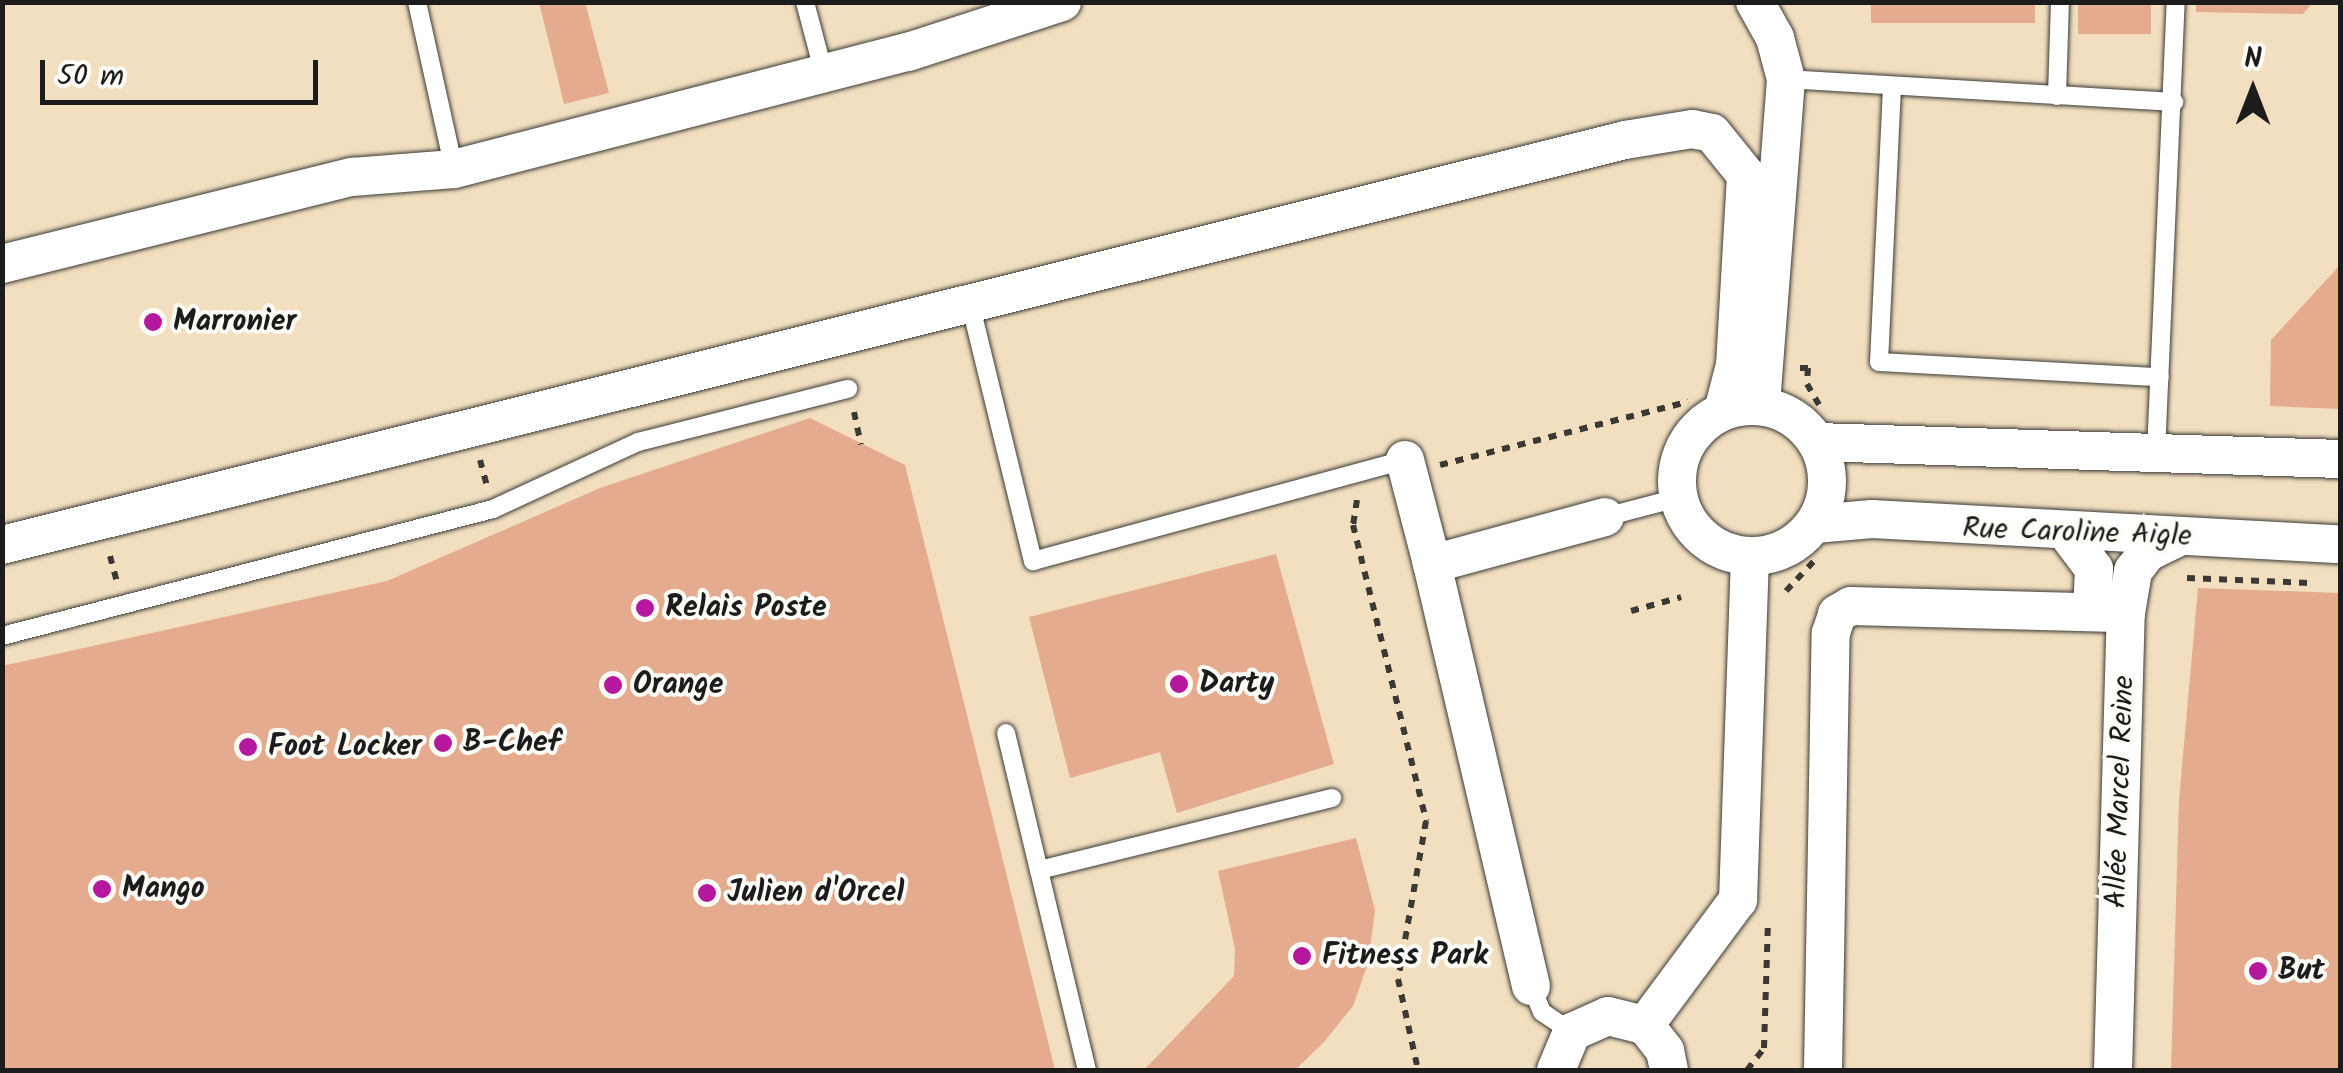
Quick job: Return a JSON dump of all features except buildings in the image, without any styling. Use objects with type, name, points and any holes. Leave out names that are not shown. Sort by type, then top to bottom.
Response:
[{"type":"street","points":[[2,264],[352,177],[454,168],[824,74],[1062,2]]},
{"type":"street","points":[[1755,2],[1775,38],[1786,79],[1760,406]]},
{"type":"street","points":[[2,545],[970,303],[1692,128],[1712,134],[1746,175],[1736,365],[1723,411],[1683,449],[1678,498],[1704,540],[1750,557],[1797,542],[1815,524],[1828,483],[1817,442],[1802,424],[1760,406],[1723,411]]},
{"type":"street","points":[[1817,442],[2340,459]]},
{"type":"street","points":[[1405,460],[1531,986]]},
{"type":"street","points":[[1432,564],[1605,517]]},
{"type":"street","name":"Rue Caroline Aigle","points":[[1815,524],[1872,519],[2067,533],[2340,544]]},
{"type":"street","points":[[1823,1070],[1831,633],[1838,614],[1851,606],[2109,612],[2094,569],[2067,533]]},
{"type":"street","name":"Allée Marcel Reine","points":[[2113,1070],[2109,612],[2148,552],[2177,538]]},
{"type":"street","points":[[1645,1026],[1738,900],[1750,557]]},
{"type":"street","points":[[1556,1070],[1572,1032],[1608,1016],[1645,1026],[1665,1051],[1669,1070]]},
{"type":"lane","points":[[417,2],[454,168]]},
{"type":"lane","points":[[804,2],[824,74]]},
{"type":"lane","points":[[2057,96],[2060,2]]},
{"type":"lane","points":[[2156,453],[2176,2]]},
{"type":"lane","points":[[1786,79],[2174,102]]},
{"type":"lane","points":[[1892,87],[1879,362],[2160,377]]},
{"type":"lane","points":[[970,303],[1032,561],[1405,460]]},
{"type":"lane","points":[[2,636],[493,509],[638,442],[848,389]]},
{"type":"lane","points":[[1605,517],[1678,498]]},
{"type":"lane","points":[[1006,733],[1087,1070]]},
{"type":"lane","points":[[1040,870],[1332,798]]},
{"type":"lane","points":[[1531,986],[1542,1012],[1572,1032]]},
{"type":"path","points":[[472,428],[493,509]]},
{"type":"path","points":[[1358,487],[1353,525],[1426,821],[1398,979],[1418,1070]]},
{"type":"path","points":[[101,520],[119,592],[114,607]]},
{"type":"path","points":[[2187,578],[2321,584]]},
{"type":"path","points":[[1631,611],[1681,597]]},
{"type":"place","name":"Marronier","points":[[153,322]]},
{"type":"place","name":"Relais Poste","points":[[645,608]]},
{"type":"place","name":"Darty","points":[[1179,684]]},
{"type":"place","name":"Orange","points":[[613,685]]},
{"type":"place","name":"B-Chef","points":[[443,743]]},
{"type":"place","name":"Foot Locker","points":[[248,747]]},
{"type":"place","name":"Mango","points":[[102,889]]},
{"type":"place","name":"Julien d'Orcel","points":[[707,893]]},
{"type":"place","name":"Fitness Park","points":[[1302,956]]},
{"type":"place","name":"But","points":[[2258,971]]}]
